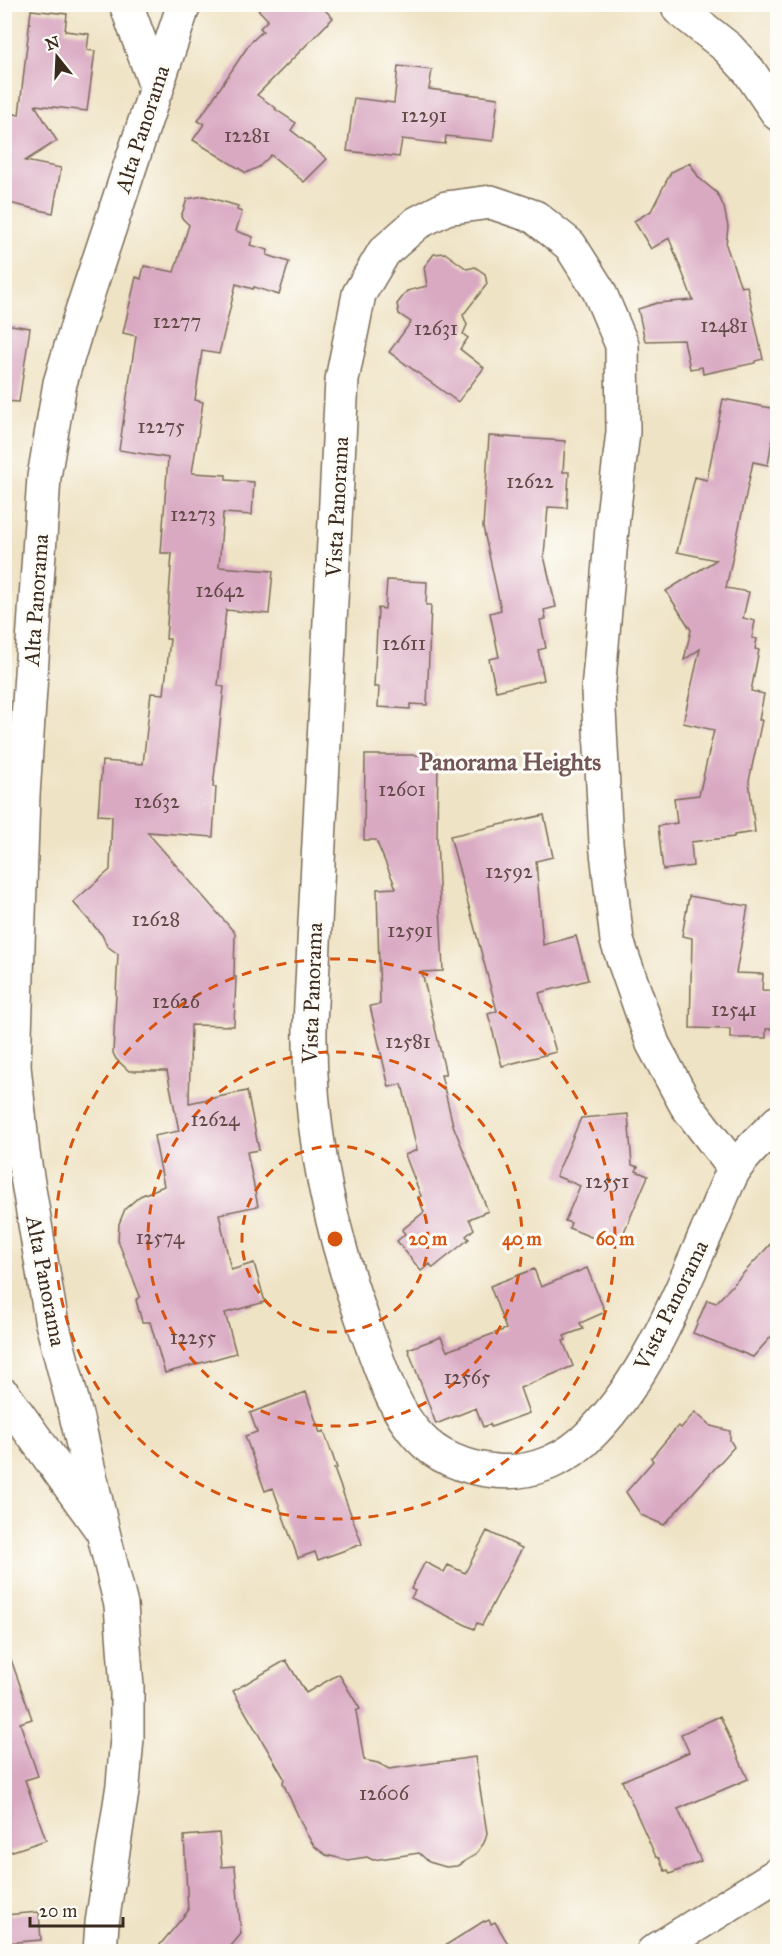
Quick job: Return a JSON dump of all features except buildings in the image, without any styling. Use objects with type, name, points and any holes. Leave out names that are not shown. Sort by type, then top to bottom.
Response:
[{"type":"street","points":[[126,4],[157,89]]},
{"type":"street","name":"Alta Panorama","points":[[100,1952],[102,1923],[123,1785],[127,1688],[121,1605],[51,1319],[23,1153],[14,1066],[22,831],[39,551],[51,429],[60,383],[184,4]]},
{"type":"street","points":[[676,6],[728,48],[749,71],[777,114]]},
{"type":"street","name":"Vista Panorama","points":[[735,1168],[686,1105],[653,1044],[617,941],[606,843],[598,691],[613,516],[623,432],[622,345],[599,291],[570,245],[535,217],[491,202],[446,208],[417,223],[384,252],[359,294],[342,380],[310,1024],[310,1090],[314,1122],[326,1192],[342,1260],[364,1325],[396,1406],[420,1438],[452,1461],[477,1469],[500,1472],[521,1471],[541,1466],[573,1451],[615,1407],[641,1369],[672,1312],[735,1168],[777,1122]]},
{"type":"street","points":[[4,1395],[103,1532]]},
{"type":"street","points":[[654,1952],[777,1874]]},
{"type":"district","name":"Panorama Heights","points":[[510,762]]}]
